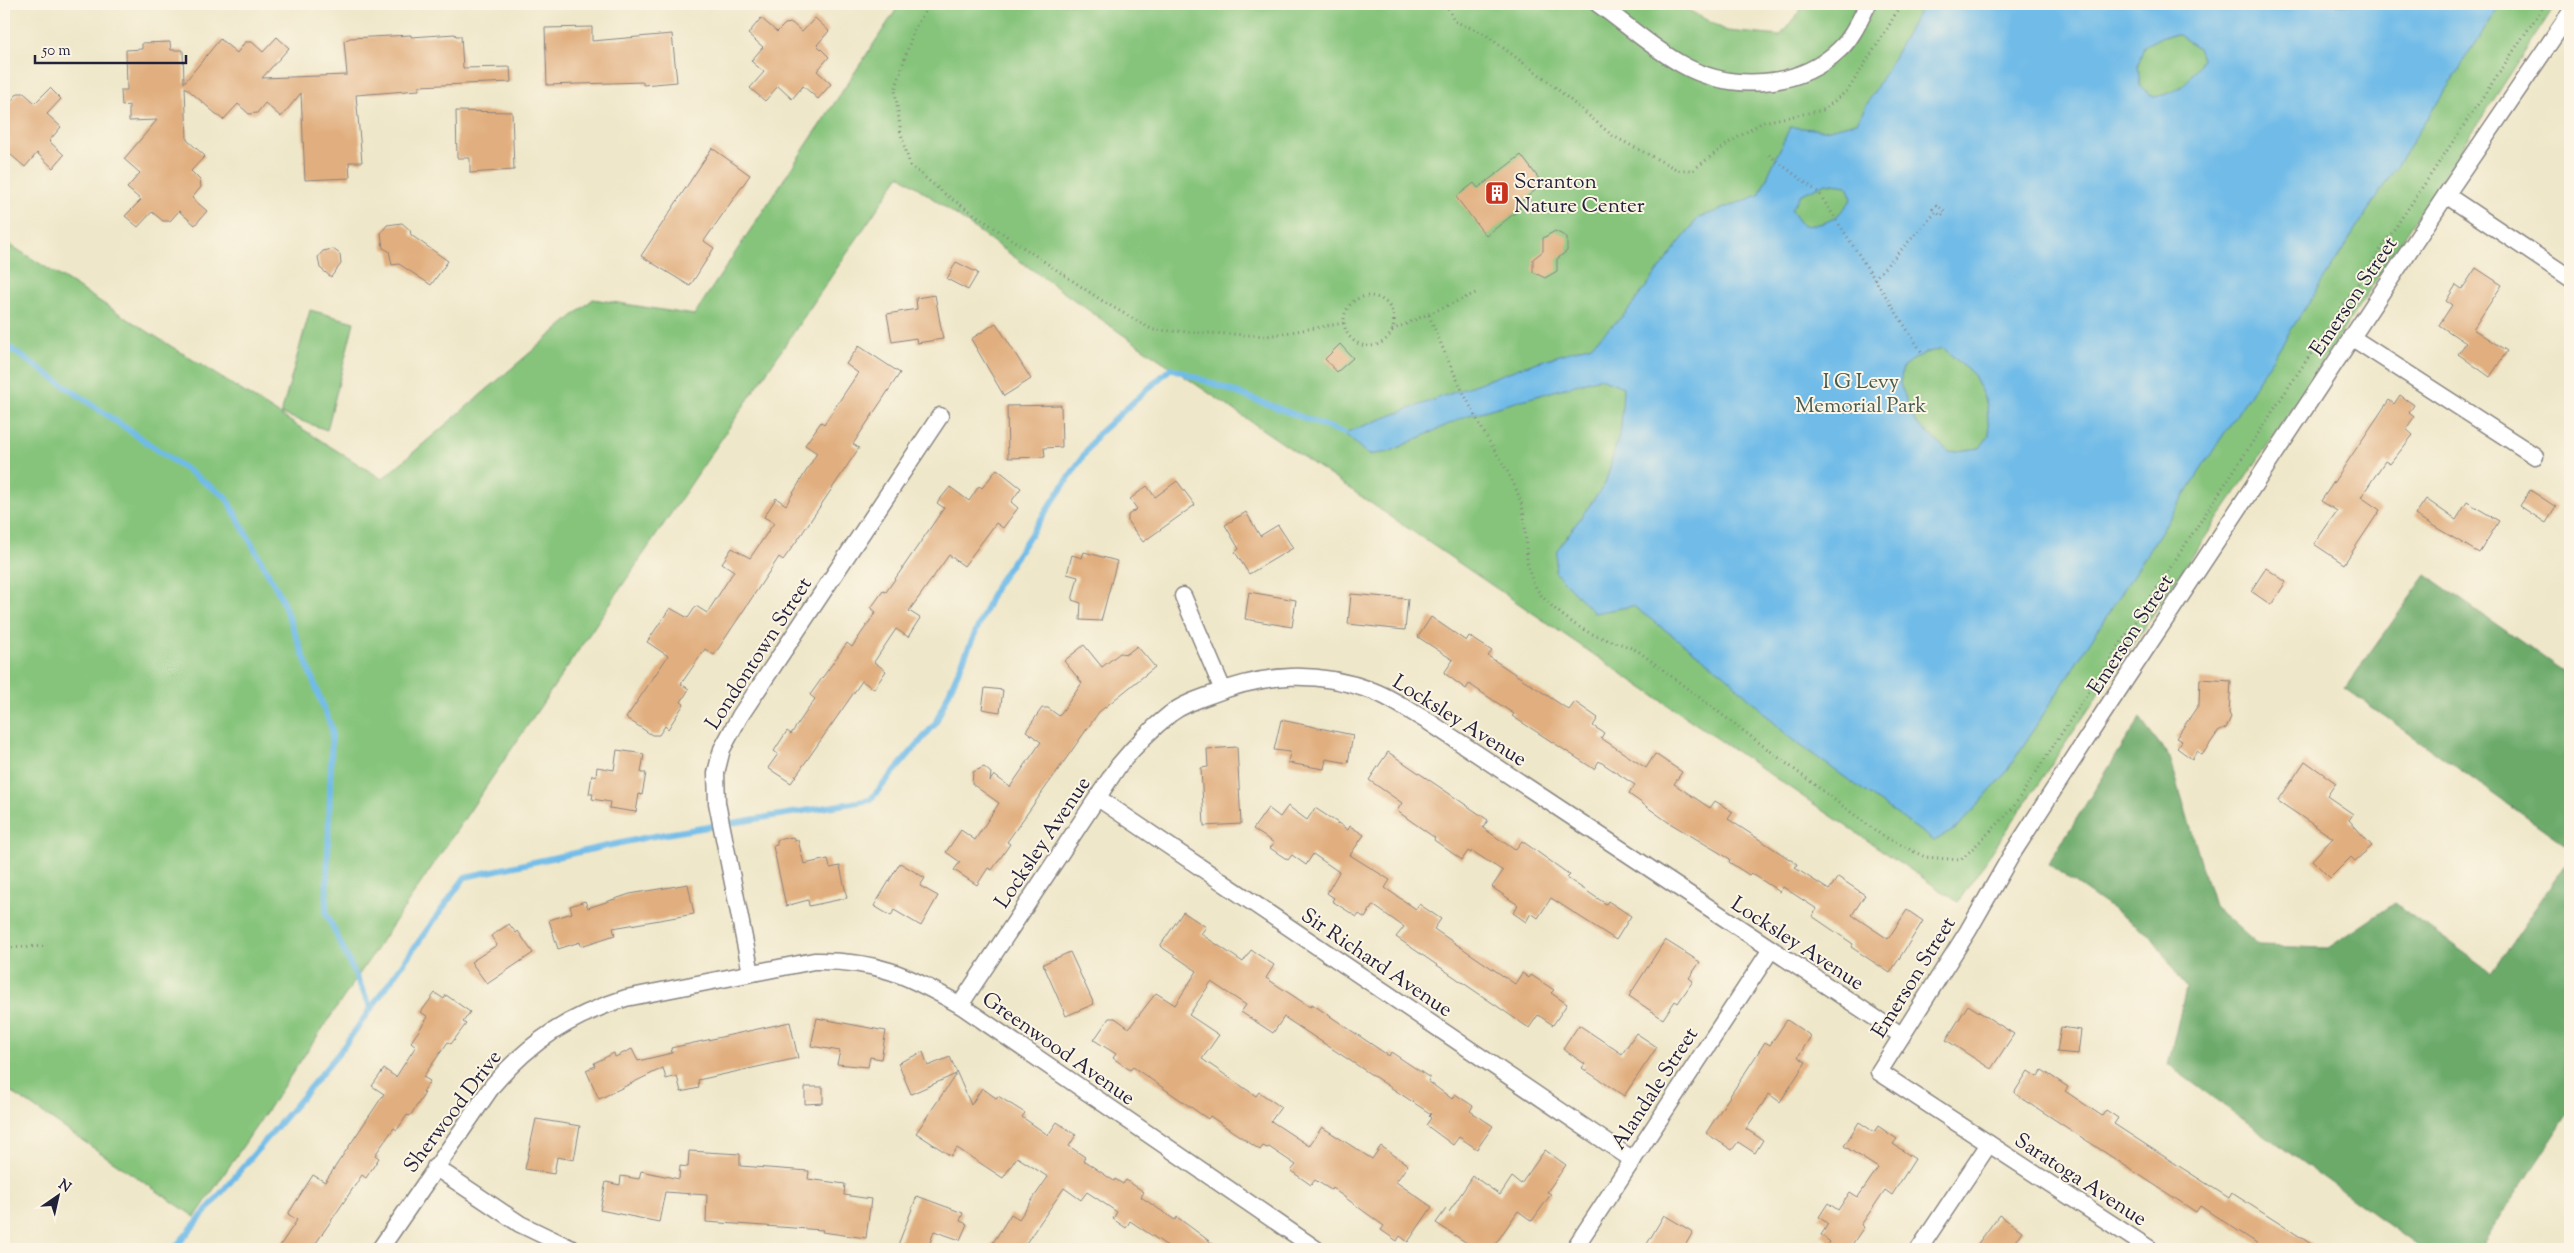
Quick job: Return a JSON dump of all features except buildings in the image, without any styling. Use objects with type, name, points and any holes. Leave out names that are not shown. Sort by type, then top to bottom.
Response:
[{"type":"street","points":[[1598,4],[1681,64],[1708,76],[1752,83],[1776,81],[1809,72],[1828,60],[1850,37],[1868,4]]},
{"type":"street","name":"Emerson Street","points":[[1988,1144],[1879,1072],[1968,931],[2012,854],[2096,723],[2351,337],[2570,13]]},
{"type":"street","points":[[2446,195],[2570,278]]},
{"type":"street","points":[[2351,337],[2535,456]]},
{"type":"street","name":"Londontown Street","points":[[751,973],[717,803],[716,772],[722,749],[740,716],[940,416]]},
{"type":"street","points":[[1183,596],[1222,690]]},
{"type":"street","name":"Locksley Avenue","points":[[960,1005],[1119,765],[1170,714],[1188,703],[1252,681],[1286,676],[1322,678],[1375,692],[1429,722],[1770,951],[1901,1035]]},
{"type":"street","name":"Sir Richard Avenue","points":[[1098,798],[1633,1160]]},
{"type":"street","name":"Alandale Street","points":[[1574,1249],[1770,951]]},
{"type":"street","name":"Greenwood Avenue","points":[[751,973],[814,961],[865,963],[890,969],[922,983],[960,1005],[1316,1249]]},
{"type":"street","name":"Sherwood Drive","points":[[380,1249],[435,1166],[493,1085],[514,1061],[536,1041],[562,1024],[597,1007],[626,998],[751,973]]},
{"type":"street","points":[[1919,1249],[1988,1144]]},
{"type":"street","name":"Saratoga Avenue","points":[[1988,1144],[2150,1249]]},
{"type":"street","points":[[435,1166],[520,1224],[572,1249]]},
{"type":"path","points":[[930,4],[914,29],[895,90],[901,134],[910,165],[946,195],[1104,302],[1153,330],[1267,336],[1344,323]]},
{"type":"path","points":[[1446,4],[1454,21],[1483,33],[1544,78],[1613,136],[1678,170],[1693,170],[1730,142],[1763,122],[1823,110],[1848,90],[1901,4]]},
{"type":"path","points":[[1429,315],[1445,356],[1458,382],[1482,428],[1510,472],[1522,508],[1527,562],[1538,591],[1566,617],[1588,632],[1619,642],[1638,651],[1881,835],[1925,857],[1961,860],[2010,812],[2288,388],[2545,4]]},
{"type":"path","points":[[1769,155],[1819,192],[1923,354]]},
{"type":"path","points":[[1874,279],[1936,212]]},
{"type":"path","points":[[1391,330],[1478,292]]},
{"type":"path","points":[[1367,296],[1381,299],[1391,309],[1394,323],[1389,336],[1378,345],[1363,346],[1351,339],[1344,323],[1345,312],[1354,300],[1367,296]]},
{"type":"path","points":[[4,988],[4,947],[47,946]]},
{"type":"green space","name":"I G Levy Memorial Park","points":[[900,4],[1677,4],[1727,31],[1780,36],[1805,4],[2556,4],[2284,421],[1958,902],[1119,332],[900,175],[195,1217],[4,1087],[4,241],[382,479],[593,299],[694,315]]},
{"type":"green space","points":[[310,310],[354,322],[327,430],[281,414]]},
{"type":"green space","points":[[2426,575],[2570,676],[2570,848],[2345,688]]},
{"type":"green space","points":[[2140,718],[2170,758],[2214,906],[2259,946],[2328,948],[2395,903],[2491,972],[2570,858],[2570,1112],[2479,1249],[2422,1249],[2168,1065],[2186,988],[2151,936],[2048,864]]},
{"type":"water","points":[[1923,4],[2501,4],[2003,777],[1956,829],[1934,841],[1790,738],[1724,674],[1633,606],[1594,613],[1555,572],[1557,550],[1605,484],[1621,428],[1623,387],[1600,378],[1466,416],[1389,452],[1368,455],[1344,433],[1522,367],[1591,345],[1626,313],[1698,218],[1759,195],[1790,127],[1825,130],[1857,122]],"holes":[[[2179,35],[2198,48],[2202,59],[2188,80],[2178,89],[2154,97],[2140,86],[2138,65],[2144,46],[2163,36]],[[1826,183],[1847,186],[1852,199],[1832,219],[1820,224],[1803,226],[1791,210],[1800,195]],[[1943,348],[1974,375],[1987,405],[1989,435],[1980,448],[1949,452],[1915,422],[1900,384],[1903,366],[1923,354]]]},
{"type":"waterway","points":[[4,344],[226,497],[280,595],[332,729],[326,913],[371,1008]]},
{"type":"waterway","points":[[174,1249],[339,1053],[465,877],[648,837],[870,800],[935,724],[996,586],[1098,434],[1171,368],[1344,433]]},
{"type":"place","name":"Scranton Nature Center","points":[[1497,193]]}]
